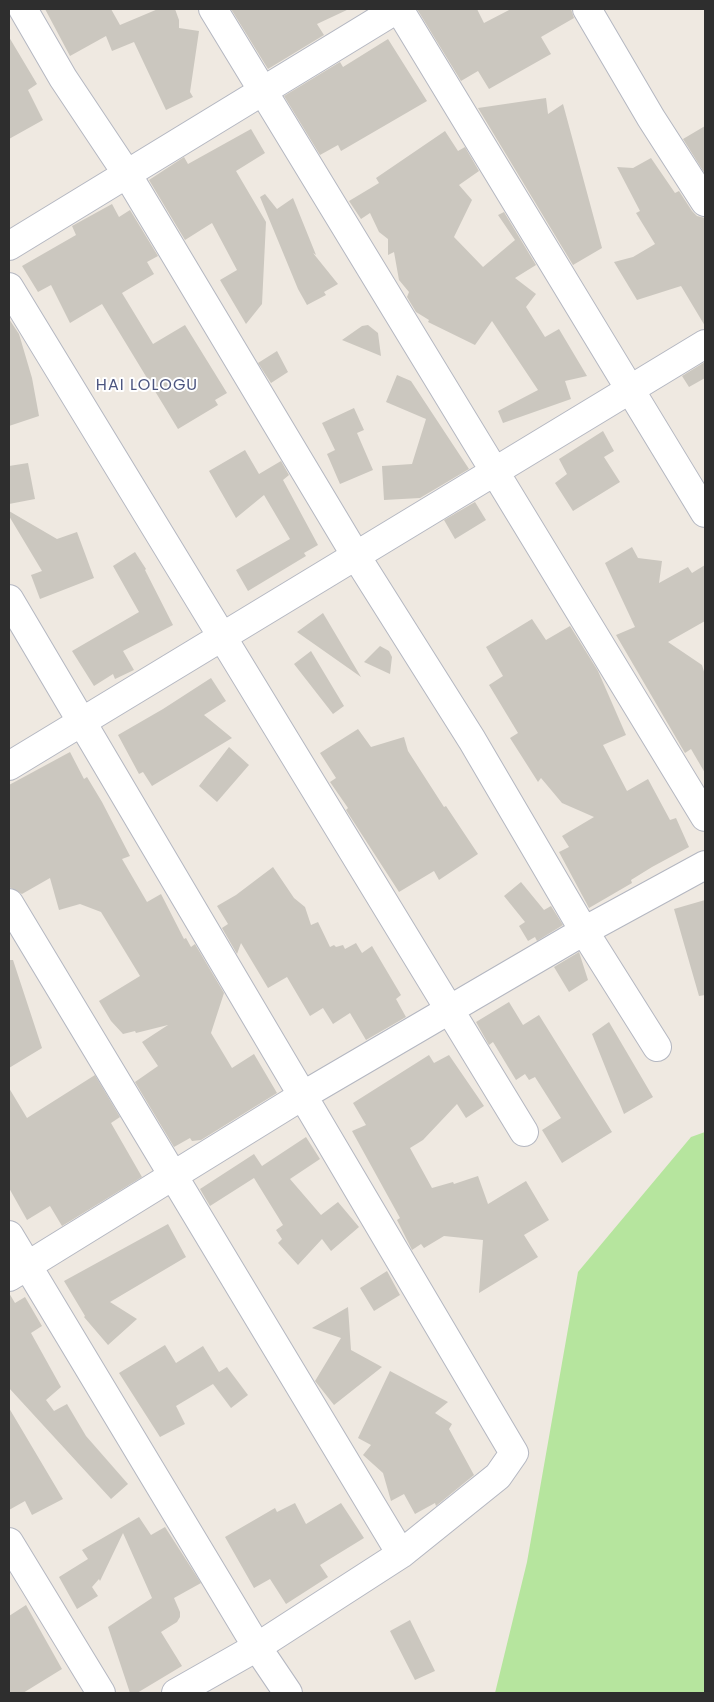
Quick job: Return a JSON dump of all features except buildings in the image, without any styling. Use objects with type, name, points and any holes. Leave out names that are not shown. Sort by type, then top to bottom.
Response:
[{"type":"street","points":[[23,9],[64,78],[126,174],[356,556],[472,740],[584,930],[657,1047]]},
{"type":"street","points":[[213,9],[705,817]]},
{"type":"street","points":[[9,246],[398,9],[705,513]]},
{"type":"street","points":[[587,9],[651,118],[705,202]]},
{"type":"street","points":[[9,286],[524,1132]]},
{"type":"street","points":[[9,766],[705,344]]},
{"type":"street","points":[[9,599],[514,1453],[498,1476],[401,1554],[256,1647],[176,1693]]},
{"type":"street","points":[[18,1271],[302,1096],[584,930],[705,865]]},
{"type":"street","points":[[9,903],[401,1554]]},
{"type":"street","points":[[9,1235],[18,1271],[256,1647],[288,1693]]},
{"type":"street","points":[[9,1542],[101,1693]]},
{"type":"green space","points":[[705,1132],[705,1693],[495,1693],[527,1562],[578,1272],[691,1137]]},
{"type":"district","name":"HAI LOLOGU","points":[[147,386]]}]
